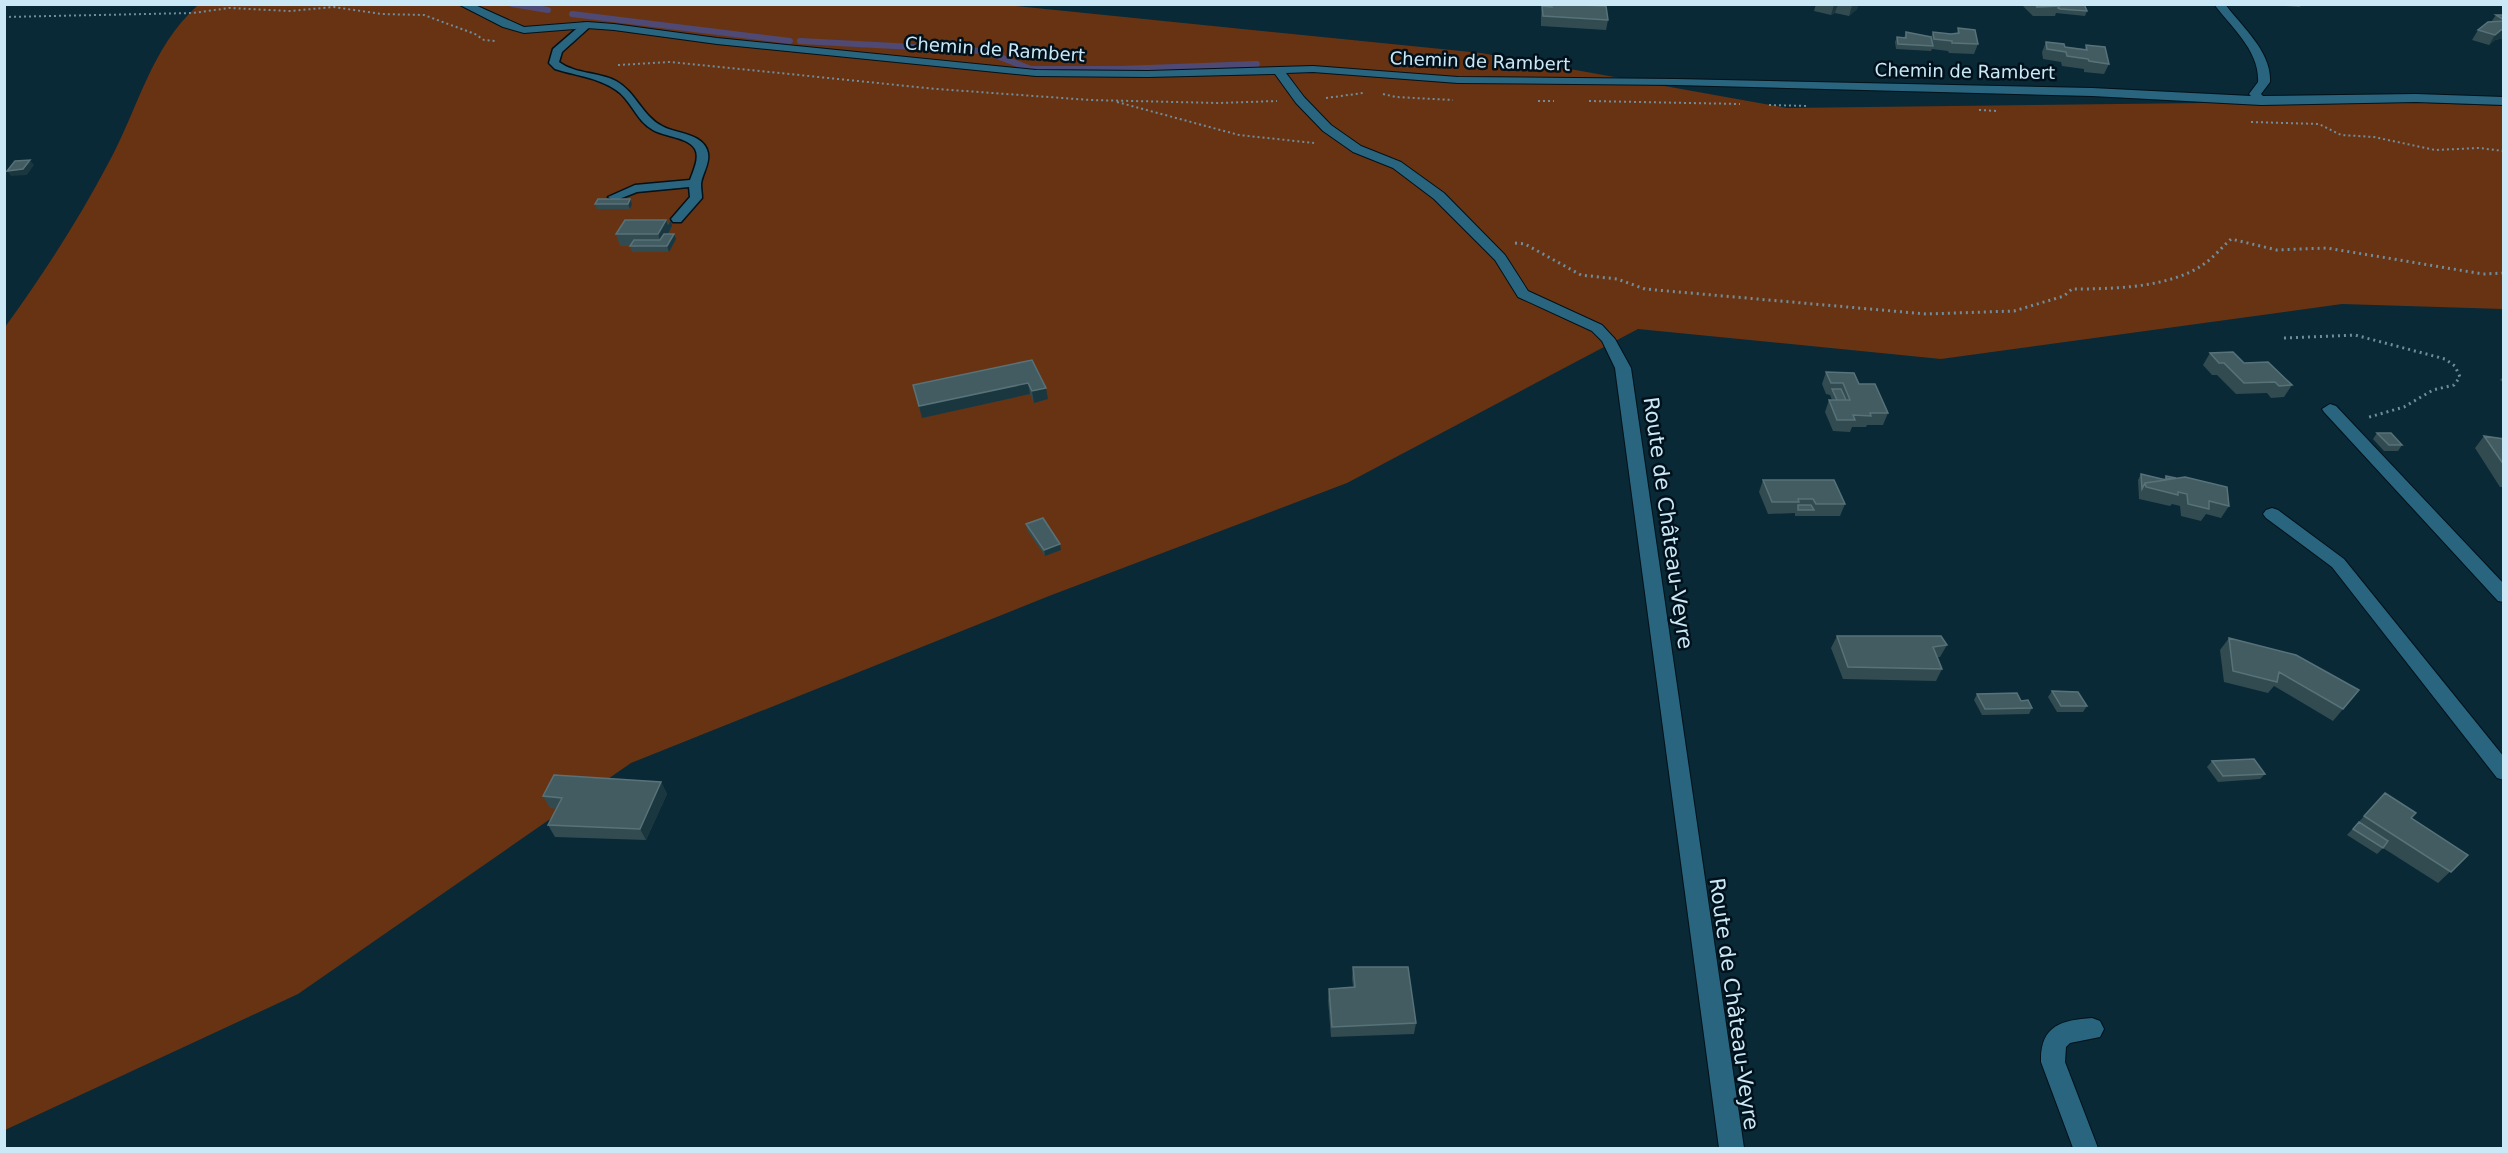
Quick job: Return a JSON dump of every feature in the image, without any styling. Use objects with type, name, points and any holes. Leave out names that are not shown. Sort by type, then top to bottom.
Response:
[{"type":"street","name":"Chemin de Rambert","points":[[463,4],[507,26],[524,30],[587,25],[740,44],[1036,73],[1148,74],[1313,69],[1458,80],[1676,82],[2092,92],[2261,101],[2416,98],[2504,101]]},
{"type":"street","points":[[2219,4],[2258,54],[2263,68],[2264,82],[2255,94],[2261,101]]},
{"type":"street","name":"Route de Château-Veyre","points":[[1278,69],[1300,100],[1327,128],[1357,149],[1397,165],[1439,196],[1500,258],[1523,294],[1597,328],[1608,339],[1623,368],[1731,1149]]},
{"type":"street","points":[[2264,82],[2305,100]]},
{"type":"street","points":[[2330,409],[2504,596]]},
{"type":"street","points":[[2272,514],[2338,563],[2504,772]]},
{"type":"street","points":[[2085,1149],[2053,1062],[2051,1048],[2057,1037],[2070,1031],[2092,1029]]},
{"type":"lane","points":[[587,25],[557,51],[554,63],[559,68],[615,84],[623,90],[648,121],[658,128],[691,139],[704,155],[703,166],[695,183],[696,198],[677,219]]},
{"type":"lane","points":[[614,197],[635,189],[695,183]]},
{"type":"path","points":[[1113,101],[1234,134],[1291,143],[1346,142]]},
{"type":"path","points":[[1481,239],[1525,244],[1581,275],[1617,279],[1645,289],[1845,305],[1926,315],[2014,311],[2064,296],[2072,290],[2106,289],[2162,282],[2204,265],[2231,239],[2277,250],[2326,248],[2482,274],[2504,273]]},
{"type":"path","points":[[2284,338],[2355,335],[2434,355],[2455,366],[2460,377],[2454,385],[2433,390],[2404,407],[2345,425]]},
{"type":"shaded area","points":[[996,4],[1481,53],[1787,108],[2373,101],[2503,106],[2503,309],[2342,304],[1941,359],[1638,329],[1347,483],[1049,596],[631,763],[298,994],[5,1130],[5,327],[73,226],[109,162],[157,60],[168,40],[182,22],[198,5]]},
{"type":"building","points":[[1551,4],[1606,6],[1608,20],[1543,16],[1542,6],[1552,7]]},
{"type":"building","points":[[2035,4],[2057,4],[2059,6],[2037,7]]},
{"type":"building","points":[[2057,4],[2084,4],[2087,11],[2060,9]]},
{"type":"building","points":[[2504,21],[2504,29],[2495,35],[2478,30],[2488,22]]},
{"type":"building","points":[[1958,28],[1975,30],[1978,44],[1952,43],[1952,41],[1934,39],[1933,32],[1959,33]]},
{"type":"building","points":[[1906,32],[1931,37],[1933,46],[1898,44],[1897,37],[1906,38]]},
{"type":"building","points":[[2046,42],[2087,50],[2086,45],[2105,47],[2109,64],[2067,56],[2066,52],[2047,49]]},
{"type":"building","points":[[30,160],[23,169],[7,171],[15,161]]},
{"type":"building","points":[[598,199],[630,199],[628,204],[595,204]]},
{"type":"building","points":[[625,220],[666,220],[658,234],[616,234]]},
{"type":"building","points":[[664,234],[674,234],[667,246],[630,246],[634,240],[660,240]]},
{"type":"building","points":[[2233,352],[2244,363],[2268,362],[2292,385],[2279,386],[2275,382],[2244,383],[2210,353]]},
{"type":"building","points":[[1032,360],[1046,388],[1032,391],[1028,383],[919,406],[913,385]]},
{"type":"building","points":[[1826,372],[1854,373],[1859,384],[1875,384],[1888,413],[1870,413],[1871,416],[1853,415],[1855,420],[1837,420],[1829,400],[1850,400],[1843,383],[1831,383]]},
{"type":"building","points":[[1832,389],[1841,389],[1846,400],[1837,400]]},
{"type":"building","points":[[2377,433],[2391,433],[2402,445],[2389,445]]},
{"type":"building","points":[[2484,436],[2504,439],[2504,465]]},
{"type":"building","points":[[2141,474],[2166,480],[2145,483],[2142,489]]},
{"type":"building","points":[[2185,477],[2227,487],[2229,506],[2209,501],[2209,509],[2188,504],[2187,494],[2178,492],[2178,495],[2146,487],[2145,483]]},
{"type":"building","points":[[1763,480],[1834,480],[1845,504],[1816,504],[1813,499],[1798,499],[1799,502],[1772,502]]},
{"type":"building","points":[[1798,505],[1811,505],[1814,510],[1798,510]]},
{"type":"building","points":[[1043,518],[1060,544],[1044,550],[1026,524]]},
{"type":"building","points":[[1837,636],[1941,636],[1947,645],[1933,647],[1942,669],[1848,667]]},
{"type":"building","points":[[2229,638],[2296,655],[2359,690],[2343,709],[2279,672],[2277,682],[2233,671]]},
{"type":"building","points":[[2052,691],[2078,692],[2087,706],[2061,706]]},
{"type":"building","points":[[2017,693],[2021,701],[2028,700],[2032,708],[1985,709],[1977,694]]},
{"type":"building","points":[[2254,759],[2265,774],[2223,776],[2212,761]]},
{"type":"building","points":[[554,775],[661,782],[640,829],[548,825],[562,798],[543,796]]},
{"type":"building","points":[[2385,793],[2416,813],[2411,818],[2468,855],[2451,872],[2364,816]]},
{"type":"building","points":[[2359,822],[2388,841],[2383,848],[2353,829]]},
{"type":"building","points":[[1353,967],[1408,967],[1416,1023],[1332,1027],[1329,989],[1355,987]]},
{"type":"waterway","points":[[512,4],[548,10]]},
{"type":"waterway","points":[[572,14],[790,41]]},
{"type":"waterway","points":[[800,41],[914,47]]},
{"type":"waterway","points":[[934,49],[984,51],[1031,69],[1120,69],[1257,64]]}]
